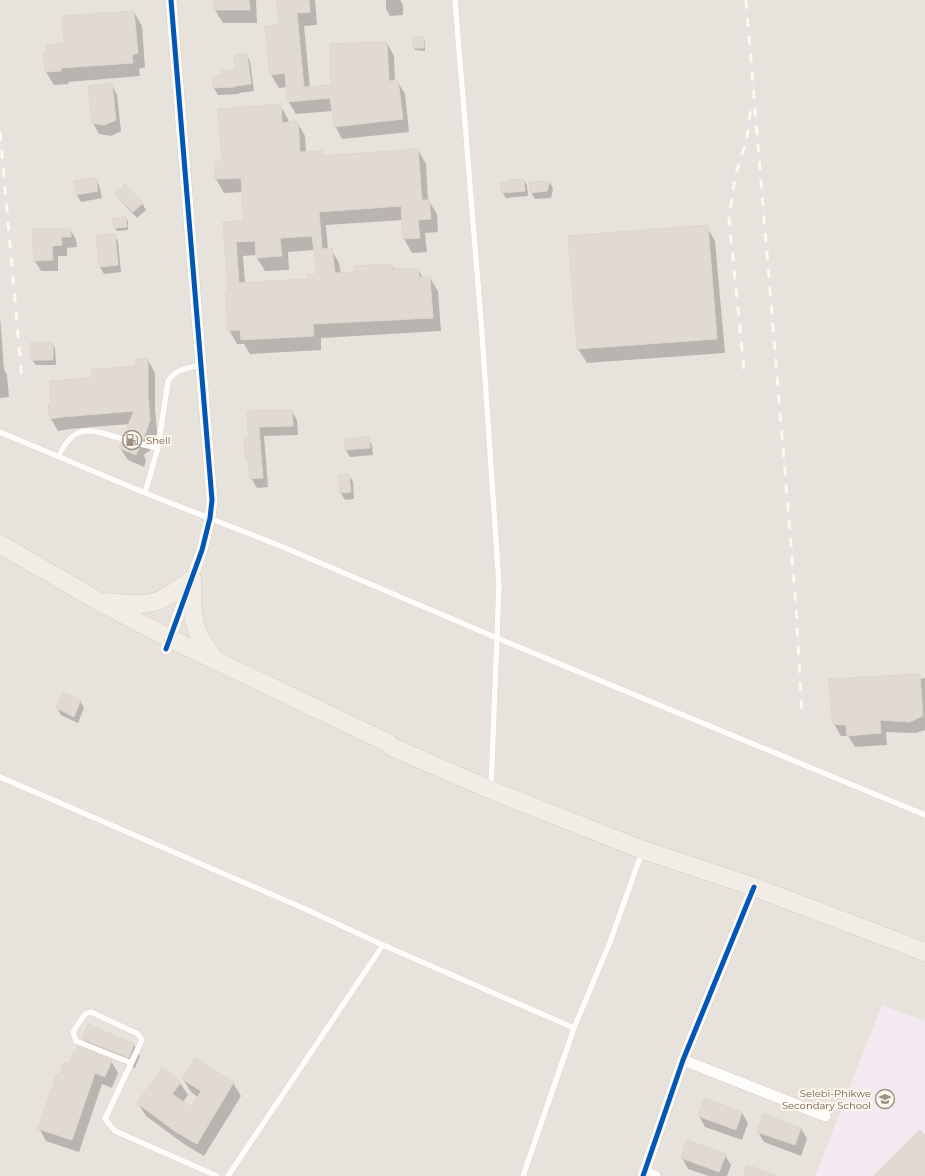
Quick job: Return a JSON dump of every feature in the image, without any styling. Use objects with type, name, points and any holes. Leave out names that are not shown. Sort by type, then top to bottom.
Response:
[{"type":"main road","points":[[0,544],[169,644],[296,712],[353,735],[386,747],[392,747]]},
{"type":"main road","points":[[0,555],[84,605],[169,644],[215,661],[388,743],[392,747],[491,790],[643,850],[754,887],[925,952]]},
{"type":"main road","points":[[98,601],[138,605],[153,603],[166,598],[192,579]]},
{"type":"main road","points":[[192,579],[195,625],[199,637],[215,661]]},
{"type":"street","points":[[169,644],[202,550],[210,518],[212,500],[171,0]]},
{"type":"street","points":[[655,1176],[643,1174],[682,1060],[754,887]]},
{"type":"street","points":[[682,1060],[825,1116]]},
{"type":"lane","points":[[455,0],[499,585],[491,790]]},
{"type":"lane","points":[[145,493],[158,448],[168,381],[173,374],[179,370],[201,365]]},
{"type":"lane","points":[[58,457],[64,444],[72,436],[82,431],[91,431],[123,439]]},
{"type":"lane","points":[[0,432],[145,493],[292,551],[497,638],[925,815]]},
{"type":"lane","points":[[141,444],[158,448]]},
{"type":"lane","points":[[0,777],[303,908],[383,945],[574,1028]]},
{"type":"lane","points":[[523,1176],[574,1028],[610,942],[643,850]]},
{"type":"lane","points":[[228,1176],[383,945]]},
{"type":"lane","points":[[131,1063],[76,1041],[73,1032],[85,1014],[91,1012],[138,1034],[142,1040],[105,1119],[115,1131],[217,1176]]},
{"type":"shaded area","points":[[0,0],[925,0],[925,1176],[0,1176]]},
{"type":"shaded area","name":"Selebi-Phikwe Secondary School","points":[[882,1005],[925,1021],[925,1176],[815,1176]]},
{"type":"building","points":[[214,0],[249,0],[250,10],[214,10]]},
{"type":"building","points":[[277,0],[309,0],[310,12],[297,13],[304,87],[331,85],[330,44],[387,42],[389,81],[398,80],[403,119],[334,127],[330,98],[287,102],[285,73],[270,75],[265,26],[279,25]]},
{"type":"building","points":[[134,11],[138,53],[132,55],[133,63],[61,68],[61,71],[45,72],[43,52],[47,52],[46,45],[64,43],[62,16]]},
{"type":"building","points":[[424,37],[424,48],[413,48],[412,38]]},
{"type":"building","points":[[247,53],[251,84],[235,87],[213,88],[213,76],[222,75],[222,70],[236,70],[234,55]]},
{"type":"building","points":[[112,83],[116,120],[104,125],[92,123],[88,86]]},
{"type":"building","points":[[281,104],[282,123],[298,121],[300,152],[323,151],[323,156],[418,149],[422,200],[429,200],[431,219],[418,220],[420,238],[403,239],[401,206],[319,212],[322,249],[332,248],[335,273],[355,272],[354,266],[392,264],[393,269],[419,268],[419,277],[430,277],[433,318],[313,324],[314,336],[241,340],[240,330],[228,331],[225,291],[228,291],[223,222],[244,221],[241,178],[215,179],[215,162],[222,162],[218,109]],"holes":[[[312,236],[317,274],[307,275],[307,279],[239,283],[236,242],[255,241],[256,258],[282,256],[280,238]]]},
{"type":"building","points":[[96,177],[98,191],[76,195],[74,181]]},
{"type":"building","points":[[524,179],[525,191],[502,193],[500,183],[510,182],[510,180]]},
{"type":"building","points":[[550,181],[547,191],[530,193],[529,182]]},
{"type":"building","points":[[125,184],[143,203],[133,212],[115,194]]},
{"type":"building","points":[[126,217],[127,227],[114,228],[113,218]]},
{"type":"building","points":[[708,225],[717,339],[577,349],[568,236]]},
{"type":"building","points":[[71,228],[71,237],[61,237],[62,245],[52,246],[53,260],[34,261],[32,229]]},
{"type":"building","points":[[115,234],[118,265],[99,267],[96,236]]},
{"type":"building","points":[[53,342],[53,360],[31,360],[30,343]]},
{"type":"building","points":[[136,359],[148,359],[150,420],[143,440],[139,440],[137,443],[139,448],[136,455],[119,448],[121,443],[127,441],[127,438],[124,435],[134,411],[50,419],[48,404],[51,404],[50,381],[92,378],[91,370],[135,366]]},
{"type":"building","points":[[292,410],[293,426],[259,427],[263,478],[250,479],[248,457],[245,458],[244,438],[248,438],[247,411]]},
{"type":"building","points":[[369,437],[370,448],[345,450],[344,439]]},
{"type":"building","points":[[349,474],[351,492],[340,493],[338,475]]},
{"type":"building","points":[[920,674],[923,716],[909,722],[880,720],[881,733],[847,736],[846,725],[833,724],[828,679]]},
{"type":"building","points":[[63,692],[81,700],[74,717],[56,708]]},
{"type":"building","points":[[88,1024],[134,1044],[129,1058],[82,1039]]},
{"type":"building","points":[[78,1046],[112,1060],[105,1077],[95,1073],[72,1140],[38,1129],[57,1074],[59,1075],[64,1062],[69,1064],[74,1051],[76,1052]]},
{"type":"building","points":[[195,1058],[234,1082],[197,1144],[176,1132],[137,1103],[162,1068],[181,1082],[172,1094],[191,1107],[201,1091],[182,1079]]},
{"type":"building","points":[[704,1098],[742,1112],[736,1130],[698,1116]]},
{"type":"building","points":[[763,1114],[801,1128],[795,1145],[757,1132]]},
{"type":"building","points":[[920,1130],[925,1135],[925,1176],[874,1176]]},
{"type":"building","points":[[687,1140],[726,1154],[719,1172],[681,1158]]},
{"type":"building","points":[[747,1165],[775,1175],[775,1176],[743,1176]]},
{"type":"railway","points":[[746,0],[796,606],[802,715]]},
{"type":"railway","points":[[744,369],[729,219],[735,177],[747,138],[751,107]]},
{"type":"railway","points":[[0,132],[22,380]]},
{"type":"cycle path","points":[[166,649],[202,550],[210,518],[212,500],[171,0]]},
{"type":"cycle path","points":[[643,1176],[683,1060],[754,887]]},
{"type":"place","name":"Shell","points":[[132,440]]},
{"type":"place","name":"Selebi-Phikwe Secondary School","points":[[885,1099]]}]
